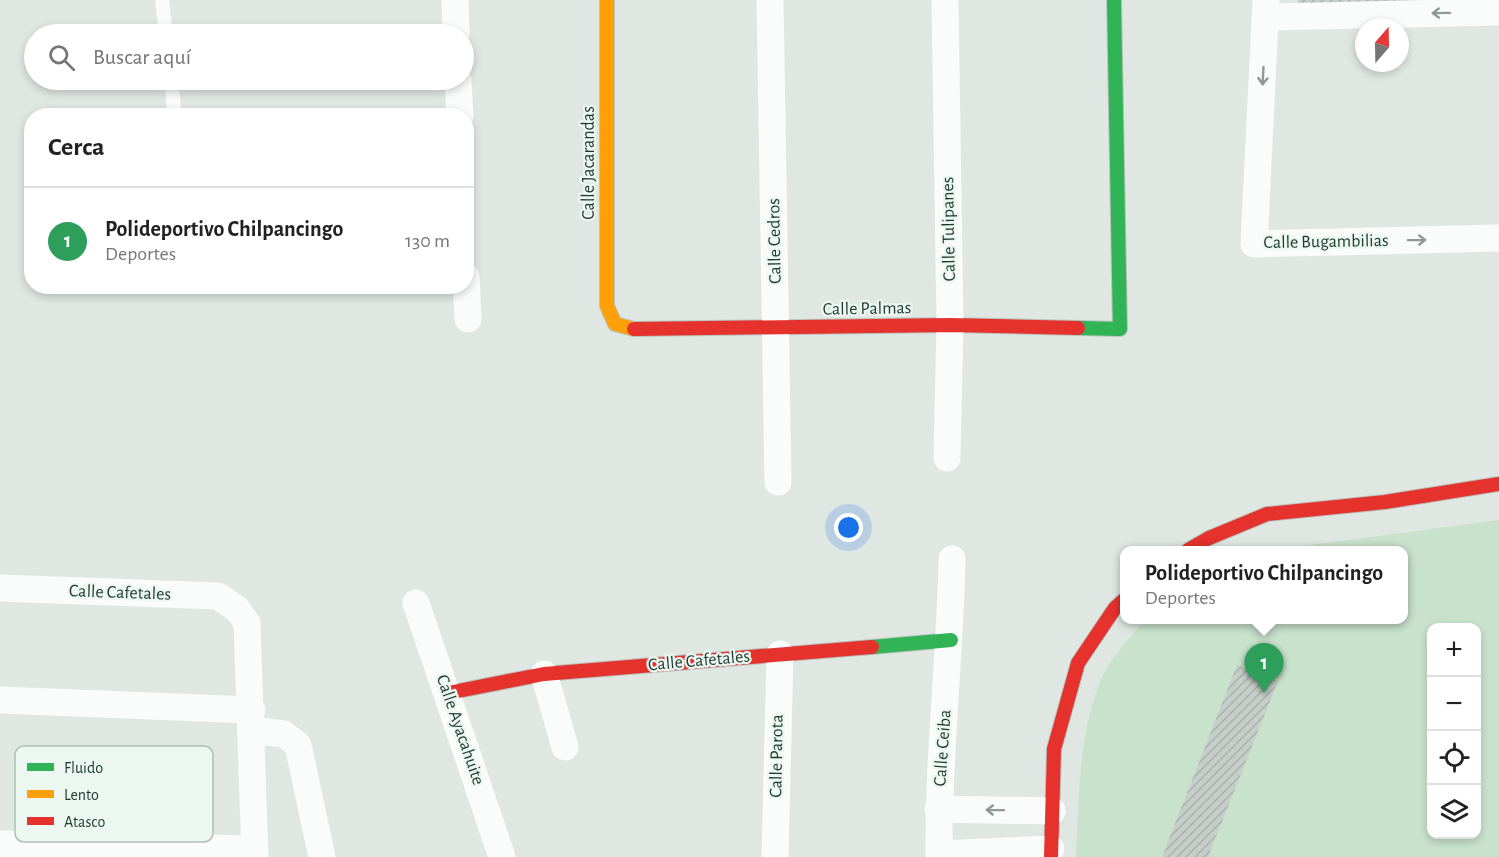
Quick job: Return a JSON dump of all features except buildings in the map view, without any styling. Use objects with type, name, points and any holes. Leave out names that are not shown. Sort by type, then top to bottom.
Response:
[{"type":"street","points":[[455,0],[456,24]]},
{"type":"street","name":"Calle Jacarandas","points":[[607,0],[607,306],[615,324]]},
{"type":"street","name":"Calle Cedros","points":[[770,0],[778,482]]},
{"type":"street","name":"Calle Tulipanes","points":[[945,0],[951,325],[947,458]]},
{"type":"street","name":"Calle Palmas","points":[[615,324],[636,329],[951,325],[1120,328],[1114,0]]},
{"type":"street","points":[[1266,9],[1499,12]]},
{"type":"street","name":"Calle Bugambilias","points":[[1266,9],[1254,244],[1499,238]]},
{"type":"street","points":[[459,90],[460,108]]},
{"type":"street","points":[[467,294],[468,319]]},
{"type":"street","points":[[1195,546],[1267,514],[1385,502],[1499,484]]},
{"type":"street","name":"Calle Ceiba","points":[[939,855],[938,809],[951,640],[952,559]]},
{"type":"street","name":"Calle Cafetales","points":[[0,588],[218,596],[237,609],[247,623],[252,720]]},
{"type":"street","name":"Calle Ayacahuite","points":[[416,603],[502,857]]},
{"type":"street","points":[[939,855],[1051,853],[1054,749],[1078,663],[1120,604]]},
{"type":"street","name":"Calle Cafetales","points":[[448,693],[544,674],[951,640]]},
{"type":"street","name":"Calle Parota","points":[[775,857],[780,654]]},
{"type":"street","points":[[544,674],[565,747]]},
{"type":"street","points":[[0,700],[252,720],[284,734],[298,745],[322,857]]},
{"type":"street","points":[[0,844],[255,853],[252,720]]},
{"type":"street","points":[[938,809],[1052,811]]},
{"type":"lane","points":[[162,0],[165,24]]},
{"type":"lane","points":[[172,90],[175,108]]},
{"type":"green space","points":[[1499,520],[1499,857],[1076,857],[1079,786],[1085,738],[1096,693],[1109,664],[1142,624],[1408,624],[1408,546],[1303,546]]},
{"type":"traffic: fast","points":[[1078,328],[1120,329],[1114,0]]},
{"type":"traffic: fast","points":[[872,647],[951,640]]},
{"type":"traffic: slow","points":[[607,0],[607,306],[615,324],[634,329]]},
{"type":"traffic: jam","points":[[634,329],[950,325],[1078,328]]},
{"type":"traffic: jam","points":[[1195,546],[1267,514],[1385,502],[1499,484]]},
{"type":"traffic: jam","points":[[1051,857],[1054,749],[1078,663],[1120,604]]},
{"type":"traffic: jam","points":[[448,693],[544,674],[872,647]]},
{"type":"place","name":"Polideportivo Chilpancingo","points":[[1264,693]]}]
